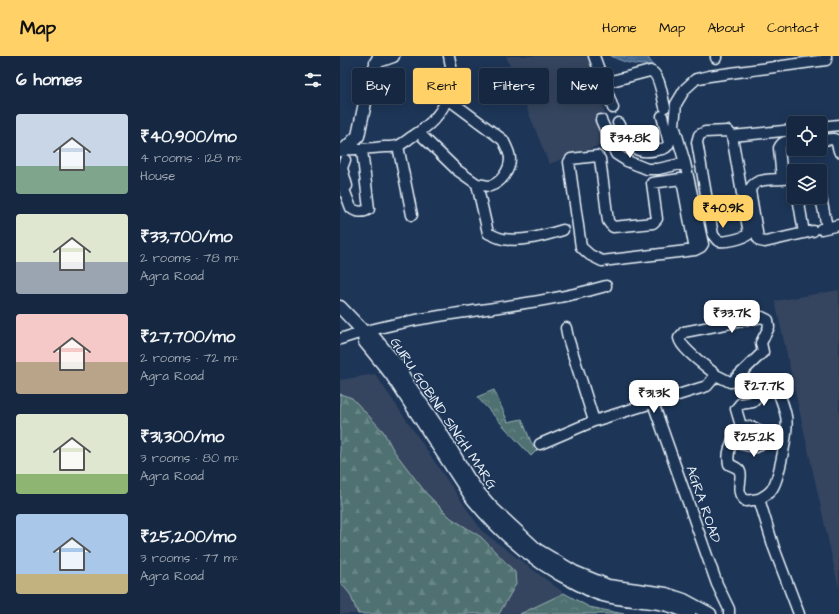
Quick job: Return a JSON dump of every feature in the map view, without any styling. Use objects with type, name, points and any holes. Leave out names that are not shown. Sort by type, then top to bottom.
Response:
[{"type":"street","points":[[354,210],[342,168],[343,154],[358,136],[369,84],[377,59],[393,56]]},
{"type":"street","points":[[449,56],[451,68]]},
{"type":"street","points":[[594,56],[598,68]]},
{"type":"street","points":[[695,250],[681,179],[652,183],[657,219],[656,222],[613,227],[608,221],[600,159],[597,156],[570,160],[569,162],[581,247],[590,255],[602,261],[695,250],[702,247],[703,244],[685,162],[674,125],[676,104],[687,82],[709,76],[791,60],[826,60],[826,56]]},
{"type":"street","points":[[613,81],[653,71],[657,76],[669,143],[665,148],[647,152],[636,150],[631,147],[618,123]]},
{"type":"street","points":[[343,154],[362,150],[398,146],[420,133],[433,121],[445,104]]},
{"type":"street","points":[[420,133],[456,170],[477,184],[489,186],[502,180],[507,171],[510,159],[503,140],[455,104]]},
{"type":"street","points":[[612,104],[613,108]]},
{"type":"street","points":[[601,120],[616,154],[627,161],[647,169],[658,169],[685,162]]},
{"type":"street","points":[[827,126],[839,125]]},
{"type":"street","points":[[728,131],[732,136],[749,234],[722,242],[717,240],[713,235],[697,142],[699,135],[705,132],[728,131]]},
{"type":"street","points":[[732,136],[787,131]]},
{"type":"street","points":[[827,140],[836,140],[839,151]]},
{"type":"street","points":[[782,179],[779,148],[781,144],[787,141]]},
{"type":"street","points":[[398,146],[412,215]]},
{"type":"street","points":[[340,179],[349,206],[357,212],[366,211],[369,209],[370,206],[362,150]]},
{"type":"street","points":[[647,152],[647,169]]},
{"type":"street","points":[[343,154],[356,161],[363,160]]},
{"type":"street","points":[[787,179],[756,182],[751,186],[750,190],[758,238],[760,242],[839,225]]},
{"type":"street","points":[[477,184],[488,233],[501,239],[517,239],[538,238],[563,230]]},
{"type":"street","points":[[802,204],[815,230]]},
{"type":"street","points":[[815,230],[819,204]]},
{"type":"street","points":[[340,339],[367,336],[440,316],[565,296],[606,286]]},
{"type":"street","name":"GURU GOBIND SINGH MARG","points":[[340,307],[367,336],[394,370],[459,480],[482,511],[525,552],[566,578],[602,595],[666,594],[684,600],[710,614]]},
{"type":"street","points":[[762,317],[768,320],[770,324],[761,343],[763,352],[732,382],[716,375],[680,342],[679,338],[681,335],[688,331],[762,317]]},
{"type":"street","points":[[566,328],[594,421]]},
{"type":"street","points":[[540,444],[594,421],[707,386],[716,375]]},
{"type":"street","points":[[775,385],[787,422],[782,457],[772,489],[759,498],[746,501],[741,498],[739,493],[740,471],[728,462],[728,450],[742,426],[736,409],[738,406],[753,402],[755,400],[755,386],[775,385]]},
{"type":"street","name":"AGRA ROAD","points":[[653,403],[717,584],[730,612]]},
{"type":"street","points":[[742,426],[753,426],[758,429],[765,439],[784,441]]},
{"type":"street","points":[[732,442],[755,447],[762,443],[765,439]]},
{"type":"street","points":[[759,498],[774,548],[799,614]]},
{"type":"street","name":"GURU GOBIND SINGH MARG","points":[[625,594],[664,604],[689,614]]},
{"type":"shaded area","points":[[506,56],[591,56],[594,68],[557,68],[557,104],[602,104],[611,141],[549,164],[525,104],[549,104],[549,68],[511,68]]},
{"type":"shaded area","points":[[839,290],[839,589],[775,301]]},
{"type":"shaded area","points":[[375,374],[482,531],[564,593],[520,614],[340,614],[340,380]]},
{"type":"green space","points":[[494,390],[508,422],[522,419],[531,442],[537,450],[531,456],[477,397]]},
{"type":"green space","points":[[340,394],[352,398],[383,431],[394,451],[426,493],[451,518],[481,537],[515,572],[516,584],[499,614],[358,614],[350,594],[340,582]]},
{"type":"green space","points":[[564,593],[589,607],[624,614],[520,614]]},
{"type":"water","points":[[611,56],[647,56],[653,65],[632,64]]}]
